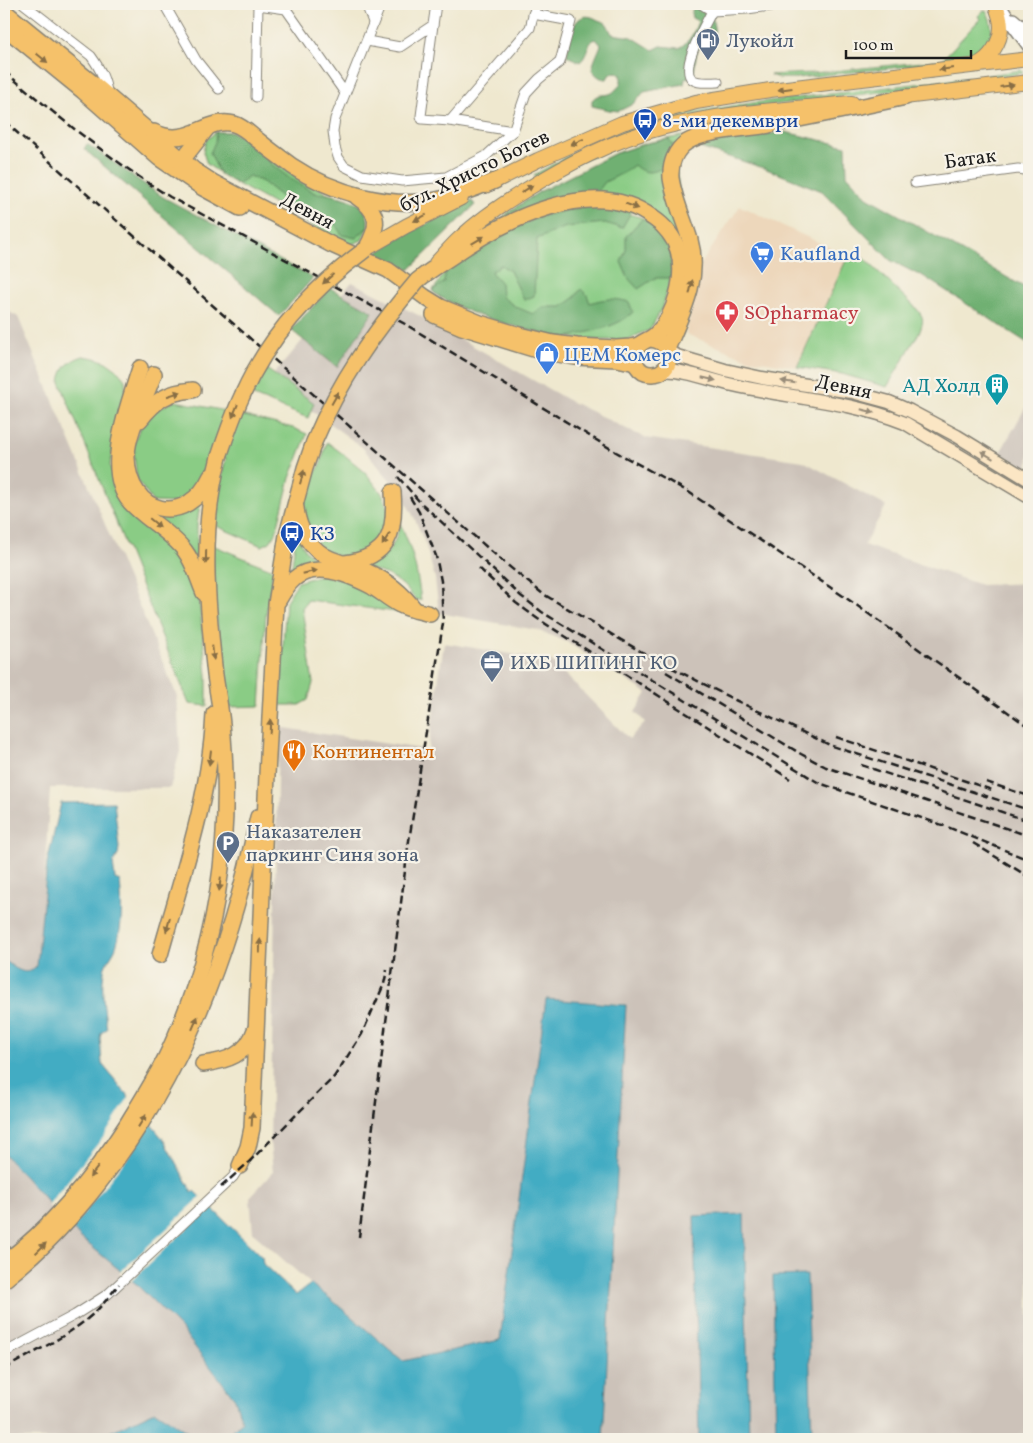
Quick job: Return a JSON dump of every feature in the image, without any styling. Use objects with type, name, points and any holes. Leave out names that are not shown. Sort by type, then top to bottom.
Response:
[{"type":"highway","name":"Девня","points":[[4,10],[146,129],[211,193],[335,257],[380,275],[395,284],[427,310],[453,324],[504,341],[547,352],[575,357],[617,359],[636,363]]},
{"type":"highway","points":[[4,27],[83,91],[159,158],[178,162],[186,155],[200,133]]},
{"type":"highway","points":[[420,278],[460,251],[501,227],[537,212],[584,200],[609,200],[640,209],[656,220],[668,232],[678,249],[680,260],[677,296],[665,323],[659,331],[634,352],[636,363],[641,370],[645,373],[656,374],[666,367],[668,362],[668,350],[687,301],[693,276],[692,251],[671,178],[672,163],[675,154],[681,147],[710,134],[768,125],[906,97]]},
{"type":"highway","points":[[146,129],[171,138],[200,133],[214,124],[222,122],[231,123],[240,126],[299,171],[329,186],[354,194],[391,201],[441,199],[495,181]]},
{"type":"highway","points":[[200,133],[197,149],[198,160],[214,183]]},
{"type":"highway","name":"Девня","points":[[178,162],[332,245],[388,270],[434,303],[468,319],[520,335],[566,345],[624,348],[645,342]]},
{"type":"highway","points":[[354,194],[370,206],[374,217],[375,231],[366,249]]},
{"type":"highway","name":"бул. Христо Ботев","points":[[215,675],[206,570],[207,538],[218,460],[230,423],[255,368],[287,322],[318,288],[366,249]]},
{"type":"highway","name":"бул. Христо Ботев","points":[[267,775],[276,604],[284,552],[305,468],[326,413],[345,379],[365,348],[420,278]]},
{"type":"highway","points":[[645,342],[656,340],[661,342],[668,350]]},
{"type":"highway","points":[[209,605],[184,550],[130,502],[123,488],[118,465],[118,446],[121,432],[147,372],[127,449],[129,472],[137,494],[148,504],[169,509],[184,506],[192,502],[207,486],[218,460]]},
{"type":"highway","points":[[133,428],[154,404],[161,399],[175,392],[193,390]]},
{"type":"highway","points":[[344,563],[366,558],[384,545],[394,522],[393,492]]},
{"type":"highway","points":[[296,499],[299,523],[308,541],[325,556],[368,572],[392,586],[406,596],[415,610]]},
{"type":"highway","points":[[276,604],[294,579],[307,572],[323,570],[360,581],[401,606],[430,614]]},
{"type":"highway","points":[[160,955],[205,786],[213,733],[215,675]]},
{"type":"highway","points":[[4,1263],[19,1252],[58,1214],[114,1144],[166,1056],[185,1014],[201,968],[210,932],[218,896],[223,857],[225,756],[215,675]]},
{"type":"highway","points":[[240,1166],[250,1141],[252,1128],[267,775]]},
{"type":"highway","points":[[4,1280],[26,1263],[82,1205],[123,1153],[174,1067],[207,994],[231,926],[254,836],[267,775]]},
{"type":"highway","points":[[203,1064],[224,1061],[236,1055],[249,1043],[257,1023]]},
{"type":"main road","points":[[971,66],[987,58],[993,51],[1001,28],[999,6]]},
{"type":"main road","name":"бул. Христо Ботев","points":[[366,249],[414,221],[538,160],[622,123],[677,107],[696,102],[770,90],[1029,59]]},
{"type":"main road","name":"бул. Христо Ботев","points":[[420,278],[460,238],[511,199],[580,159],[651,131],[692,121],[769,111],[1029,82]]},
{"type":"main road","name":"Девня","points":[[668,350],[677,356],[734,372],[852,392],[889,402],[957,436],[1029,480]]},
{"type":"main road","name":"Девня","points":[[661,371],[673,371],[884,415],[905,423],[1029,497]]},
{"type":"street","points":[[24,4],[90,56],[104,78],[108,96]]},
{"type":"street","points":[[164,4],[196,60],[219,90]]},
{"type":"street","points":[[256,97],[258,4],[289,6],[345,93]]},
{"type":"street","points":[[366,4],[374,22]]},
{"type":"street","points":[[381,4],[335,119],[333,131],[338,157],[344,166],[362,175],[402,181],[446,177],[486,156],[514,131],[526,93],[539,79],[560,62],[571,21],[534,14]]},
{"type":"street","points":[[436,4],[422,117],[424,120],[450,121],[514,131]]},
{"type":"street","points":[[450,121],[530,28],[536,4]]},
{"type":"street","points":[[701,4],[712,11],[786,4]]},
{"type":"street","points":[[999,6],[1029,33]]},
{"type":"street","points":[[999,6],[1029,48]]},
{"type":"street","points":[[712,11],[694,47],[688,70],[691,78],[696,81],[718,82]]},
{"type":"street","points":[[367,41],[400,47],[433,26]]},
{"type":"street","name":"Батак","points":[[915,183],[1018,169],[1024,170],[1029,174]]},
{"type":"street","points":[[4,1353],[87,1308],[119,1284],[222,1187],[240,1166]]},
{"type":"shaded area","points":[[740,206],[848,256],[797,367],[748,359],[686,334],[701,264]]},
{"type":"shaded area","points":[[352,282],[422,317],[568,400],[645,438],[803,461],[886,506],[864,545],[981,585],[1029,583],[1029,1439],[603,1439],[626,1004],[546,999],[500,1341],[403,1361],[253,1233],[250,1197],[273,1172],[270,1141],[278,727],[428,750],[444,643],[552,661],[629,739],[645,722],[635,712],[647,693],[567,642],[537,630],[439,613],[435,578],[426,546],[415,519],[401,493],[362,447],[269,380]]},
{"type":"shaded area","points":[[4,309],[18,317],[177,696],[180,751],[170,788],[50,788],[39,962],[34,969],[27,972],[19,970],[4,960]]},
{"type":"shaded area","points":[[1029,401],[1029,470],[1000,453]]},
{"type":"shaded area","points":[[4,1154],[80,1237],[135,1283],[182,1330],[235,1400],[242,1422],[222,1439],[198,1439],[155,1411],[95,1439],[4,1439]]},
{"type":"green space","points":[[694,7],[697,7],[712,18],[714,34],[708,43],[698,49],[694,74],[685,79],[684,84],[644,92],[633,104],[619,111],[592,106],[592,100],[599,95],[612,93],[621,84],[621,74],[615,72],[605,79],[599,77],[592,70],[601,45],[594,39],[591,41],[583,60],[580,62],[567,56],[571,33],[578,20],[583,17],[590,17],[606,23],[612,34],[632,37],[653,50],[661,46],[679,48],[689,40],[698,21],[692,18],[691,13]]},
{"type":"green space","points":[[986,10],[991,25],[992,33],[990,40],[983,52],[969,60],[796,78],[779,78],[770,75],[814,73],[942,60],[980,19],[978,16]]},
{"type":"green space","points":[[1021,70],[1023,73],[976,81],[702,113],[536,178],[534,175],[589,144],[638,125],[679,114]]},
{"type":"green space","points":[[216,132],[232,132],[292,174],[329,194],[348,199],[368,227],[362,240],[350,245],[338,240],[227,178],[207,164],[203,152],[206,140]]},
{"type":"green space","points":[[216,132],[232,132],[247,140],[266,155],[271,164],[289,178],[315,193],[329,194],[348,199],[364,207],[368,219],[368,227],[356,238],[342,235],[334,223],[290,208],[282,197],[263,182],[249,176],[238,185],[220,174],[210,153],[215,142]]},
{"type":"green space","points":[[785,132],[846,146],[847,175],[867,197],[1029,290],[1029,344],[920,274],[890,260],[822,191],[764,168],[697,147],[714,139]]},
{"type":"green space","points":[[682,136],[683,141],[674,149],[688,260],[653,210],[501,220],[507,213],[539,192],[616,153],[647,143]]},
{"type":"green space","points":[[669,139],[675,149],[668,166],[646,172],[634,165],[605,182],[595,195],[512,217],[507,213],[539,192],[616,153],[647,143]]},
{"type":"green space","points":[[87,144],[163,197],[313,278],[279,316],[84,149]]},
{"type":"green space","points":[[472,201],[475,205],[409,270],[375,254],[397,239]]},
{"type":"green space","points":[[595,204],[643,218],[671,251],[671,278],[663,306],[650,330],[629,340],[597,340],[552,336],[439,297],[432,291],[450,261]]},
{"type":"green space","points":[[595,204],[631,212],[622,228],[605,223],[566,227],[537,239],[534,296],[524,300],[510,271],[501,265],[491,272],[501,283],[502,297],[516,307],[533,314],[543,307],[562,307],[573,299],[581,289],[587,295],[590,303],[610,299],[629,302],[633,312],[622,321],[602,329],[572,336],[551,336],[478,315],[454,305],[432,291],[444,282],[448,267],[459,255],[538,217]]},
{"type":"green space","points":[[643,218],[663,234],[671,251],[671,278],[655,278],[638,289],[628,278],[621,262],[626,250],[626,236]]},
{"type":"green space","points":[[848,256],[865,259],[916,308],[922,317],[923,321],[920,331],[887,387],[842,374],[797,367]]},
{"type":"green space","points":[[330,288],[373,312],[337,367],[291,330]]},
{"type":"green space","points":[[83,356],[106,362],[117,370],[125,380],[126,393],[110,465],[115,483],[175,553],[198,590],[207,675],[207,706],[189,704],[60,382],[64,368]]},
{"type":"green space","points":[[265,368],[314,403],[308,418],[251,395]]},
{"type":"green space","points":[[175,401],[293,428],[307,434],[290,478],[276,533],[270,542],[262,546],[214,525],[219,488],[226,458],[210,455],[199,484],[179,503],[153,502],[137,480],[133,447],[138,432],[149,416],[161,407]]},
{"type":"green space","points":[[327,442],[366,473],[383,495],[389,510],[385,535],[370,552],[341,557],[322,549],[309,534],[303,508],[313,476],[320,466]]},
{"type":"green space","points":[[200,503],[197,526],[197,560],[152,514],[169,516],[186,513]]},
{"type":"green space","points":[[400,523],[414,561],[421,600],[416,600],[403,585],[388,575],[362,566],[388,551],[398,532]]},
{"type":"green space","points":[[296,534],[306,551],[320,563],[291,573]]},
{"type":"green space","points":[[212,545],[273,570],[266,614],[260,706],[226,707],[213,585]]},
{"type":"green space","points":[[321,575],[342,579],[360,587],[403,613],[308,600],[302,608],[313,683],[308,700],[299,705],[279,705],[286,601],[298,582]]},
{"type":"water","points":[[114,802],[119,847],[118,855],[113,863],[115,879],[120,881],[121,914],[120,931],[116,947],[106,965],[103,978],[107,1029],[101,1033],[100,1038],[102,1064],[163,1139],[192,1192],[194,1191],[262,1257],[263,1264],[296,1295],[311,1284],[403,1361],[500,1340],[546,999],[626,1005],[603,1439],[222,1439],[242,1422],[235,1399],[182,1330],[135,1283],[80,1237],[4,1154],[4,960],[24,972],[29,972],[37,966],[47,863],[61,803]]},
{"type":"water","points":[[744,1214],[749,1439],[699,1439],[694,1216]]},
{"type":"water","points":[[807,1275],[812,1439],[776,1439],[773,1276]]},
{"type":"water","points":[[155,1411],[198,1439],[95,1439]]},
{"type":"pier","points":[[130,1095],[150,1119],[129,1156],[70,1230],[48,1205],[105,1135]]},
{"type":"pier","points":[[203,1195],[213,1204],[130,1282],[119,1273]]},
{"type":"railway","points":[[4,71],[85,137],[170,197],[405,324],[616,452],[687,491],[849,600],[1029,727]]},
{"type":"railway","points":[[4,121],[442,508],[543,594],[645,654],[735,700],[832,746],[1029,810]]},
{"type":"railway","points":[[398,477],[419,501],[521,596],[542,612],[819,783],[945,826],[1029,860]]},
{"type":"railway","points":[[359,1237],[408,847],[443,623],[441,581],[436,556],[419,512],[410,497]]},
{"type":"railway","points":[[479,568],[516,603],[538,619],[790,779]]},
{"type":"railway","points":[[666,672],[801,754],[826,767],[1029,836]]},
{"type":"railway","points":[[836,737],[995,791]]},
{"type":"railway","points":[[861,765],[1029,821]]},
{"type":"railway","points":[[986,782],[1029,796]]},
{"type":"railway","points":[[973,843],[1029,877]]},
{"type":"railway","points":[[221,1187],[249,1162],[334,1077],[362,1034],[384,984],[387,970]]},
{"type":"railway","points":[[4,1369],[50,1344],[83,1322],[100,1307],[119,1284]]},
{"type":"place","name":"Лукойл","points":[[708,61]]},
{"type":"place","name":"8-ми декември","points":[[645,141]]},
{"type":"place","name":"Kaufland","points":[[762,274]]},
{"type":"place","name":"SOpharmacy","points":[[727,333]]},
{"type":"place","name":"ЦЕМ Комерс","points":[[547,375]]},
{"type":"place","name":"АД Холд","points":[[997,406]]},
{"type":"place","name":"КЗ","points":[[292,554]]},
{"type":"place","name":"ИХБ ШИПИНГ КО","points":[[492,683]]},
{"type":"place","name":"Континентал","points":[[294,772]]},
{"type":"place","name":"Наказателен паркинг Синя зона","points":[[228,864]]}]
